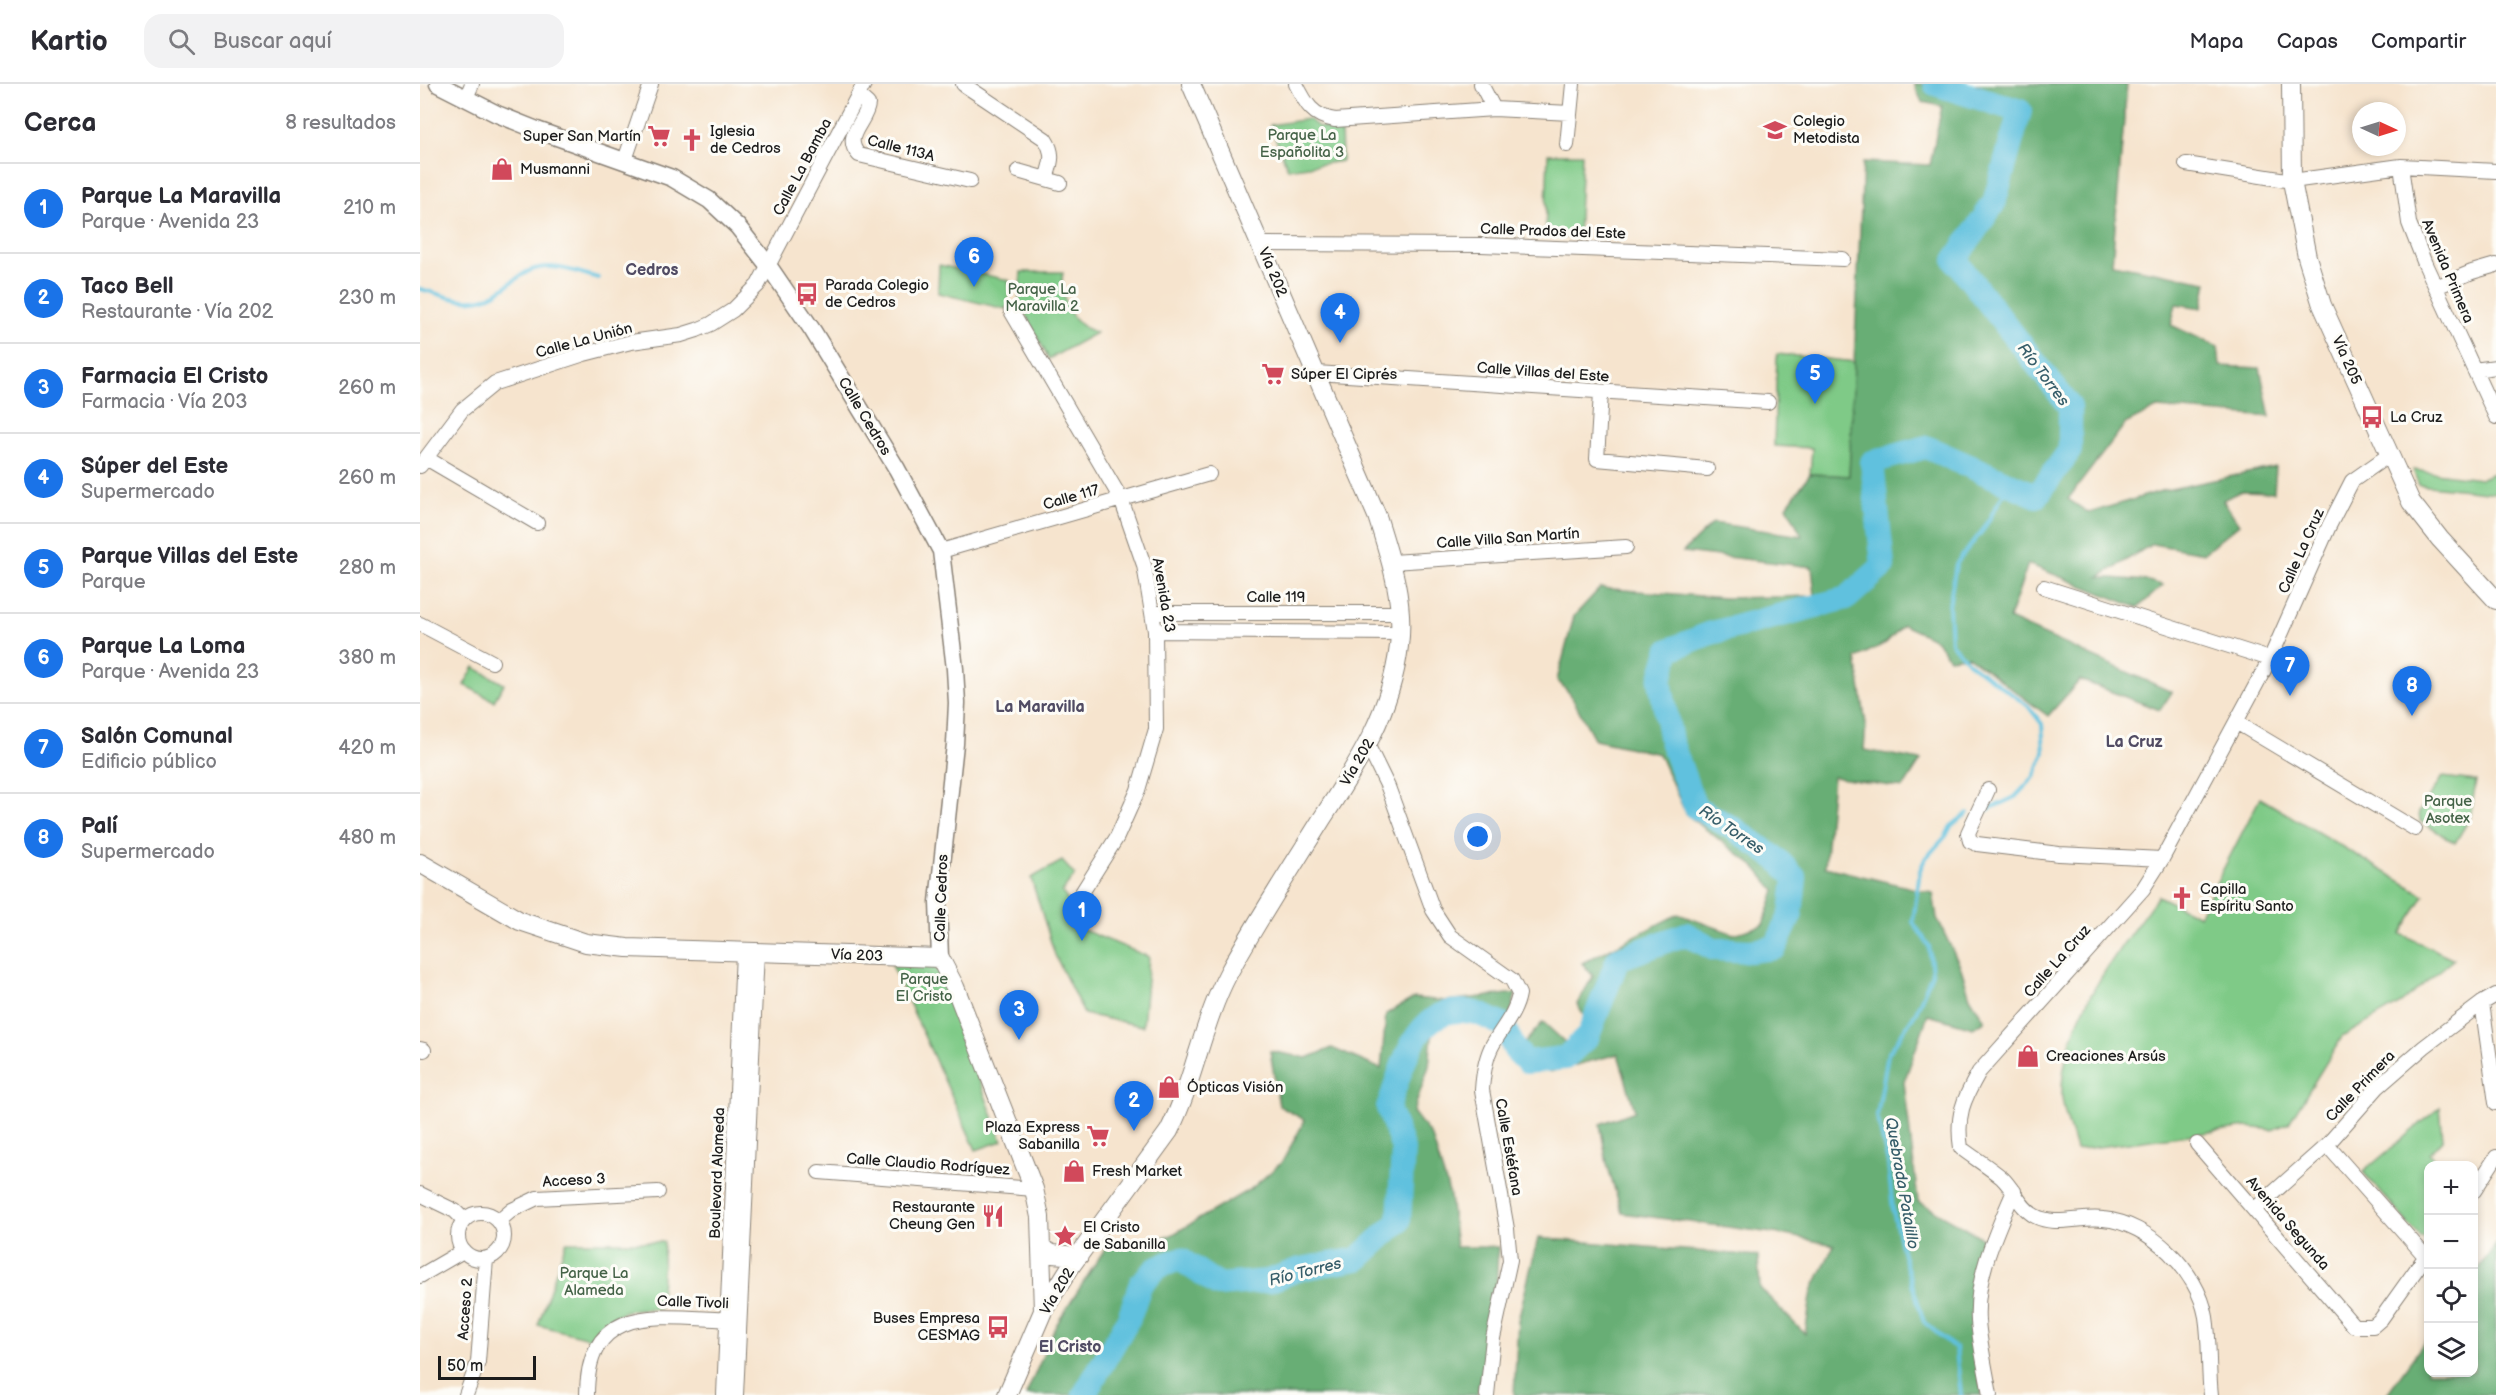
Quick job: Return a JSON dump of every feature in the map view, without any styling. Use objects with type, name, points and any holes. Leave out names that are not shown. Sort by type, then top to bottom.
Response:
[{"type":"main road","name":"Vía 202","points":[[1007,1395],[1043,1311],[1079,1256],[1169,1131],[1180,1110],[1224,982],[1247,939],[1368,746],[1392,688],[1400,633],[1392,562],[1377,516],[1191,84]]},
{"type":"main road","name":"Vía 205","points":[[2291,84],[2292,181],[2307,257],[2322,304],[2411,502],[2422,518],[2492,591]]},
{"type":"main road","name":"Vía 203","points":[[420,863],[520,921],[586,943],[627,948],[940,958]]},
{"type":"main road","points":[[940,958],[956,987],[1034,1189],[1040,1217],[1043,1311]]},
{"type":"main road","points":[[1042,1248],[1052,1254],[1079,1256]]},
{"type":"street","name":"Calle Cedros","points":[[438,84],[469,91],[537,130],[672,178],[709,200],[738,227],[768,265],[852,393],[897,469],[941,551],[957,703],[938,902],[940,958]]},
{"type":"street","points":[[626,160],[651,84]]},
{"type":"street","points":[[963,84],[1045,139],[1051,148],[1053,157],[1046,179]]},
{"type":"street","points":[[1296,84],[1309,108],[1324,118],[1335,120],[1494,109],[1570,113]]},
{"type":"street","points":[[1481,84],[1494,109]]},
{"type":"street","points":[[1567,145],[1573,84]]},
{"type":"street","name":"Calle 113A","points":[[861,89],[868,104],[866,115],[856,126],[853,139],[855,151],[859,155],[970,182]]},
{"type":"street","name":"Calle La Bamba","points":[[768,265],[861,89]]},
{"type":"street","points":[[2186,164],[2292,181],[2401,166],[2496,171]]},
{"type":"street","name":"Avenida Primera","points":[[2401,166],[2409,223],[2496,417]]},
{"type":"street","points":[[1018,171],[1060,183]]},
{"type":"street","name":"Calle Prados del Este","points":[[1261,244],[1481,245],[1843,259]]},
{"type":"street","name":"Calle La Unión","points":[[423,462],[462,410],[495,383],[584,354],[631,342],[681,336],[711,324],[744,301],[758,285],[768,265]]},
{"type":"street","points":[[2436,287],[2496,265]]},
{"type":"street","name":"Avenida 23","points":[[1011,311],[1121,499],[1144,565],[1153,613],[1156,729],[1138,790],[1117,837],[1078,900]]},
{"type":"street","points":[[2474,370],[2496,368]]},
{"type":"street","name":"Calle Villas del Este","points":[[1316,373],[1768,402]]},
{"type":"street","points":[[1601,392],[1597,459],[1707,469]]},
{"type":"street","name":"Calle La Cruz","points":[[2211,1395],[2206,1317],[2200,1294],[2188,1274],[2145,1233],[2122,1221],[2100,1218],[2043,1220],[2026,1209],[2001,1178],[1961,1148],[1958,1127],[1964,1098],[1979,1072],[2144,889],[2270,659],[2352,481],[2389,455]]},
{"type":"street","points":[[423,462],[537,523]]},
{"type":"street","name":"Calle 117","points":[[941,551],[1209,474]]},
{"type":"street","name":"Calle Villa San Martín","points":[[1392,562],[1626,547]]},
{"type":"street","points":[[2044,587],[2270,659]]},
{"type":"street","name":"Calle 119","points":[[1153,613],[1399,613]]},
{"type":"street","points":[[420,624],[492,662]]},
{"type":"street","points":[[1155,631],[1400,633]]},
{"type":"street","points":[[2236,722],[2415,829]]},
{"type":"street","name":"Calle Estéfana","points":[[1368,746],[1388,788],[1433,910],[1450,936],[1512,980],[1519,994],[1515,1008],[1492,1047],[1484,1071],[1482,1090],[1507,1229],[1510,1260],[1493,1338],[1487,1395]]},
{"type":"street","points":[[1988,790],[1968,833],[1970,841],[1977,844],[2059,854],[2162,859]]},
{"type":"street","name":"Boulevard Alameda","points":[[724,1395],[733,1320],[750,952]]},
{"type":"street","name":"Calle Primera","points":[[2255,1209],[2327,1145],[2378,1087],[2424,1047],[2496,995]]},
{"type":"street","points":[[2482,1003],[2496,1103]]},
{"type":"street","name":"Avenida Segunda","points":[[2197,1144],[2354,1326],[2373,1326],[2381,1319],[2424,1259]]},
{"type":"street","points":[[2327,1145],[2424,1252]]},
{"type":"street","points":[[2478,1185],[2496,1157]]},
{"type":"street","name":"Calle Claudio Rodríguez","points":[[819,1172],[1034,1189]]},
{"type":"street","points":[[1990,1395],[1978,1322],[1978,1296],[1992,1245],[2013,1191]]},
{"type":"street","name":"Acceso 3","points":[[499,1221],[512,1209],[537,1198],[658,1192]]},
{"type":"street","points":[[420,1194],[454,1211],[465,1220]]},
{"type":"street","points":[[486,1214],[499,1221],[503,1228],[503,1244],[493,1256],[486,1259],[473,1258],[463,1251],[458,1239],[460,1225],[471,1215],[486,1214]]},
{"type":"street","points":[[420,1276],[463,1251]]},
{"type":"street","name":"Acceso 2","points":[[466,1395],[478,1362],[486,1259]]},
{"type":"street","name":"Calle Tivoli","points":[[587,1395],[591,1359],[603,1338],[621,1323],[645,1317],[733,1320]]},
{"type":"street","name":"Boulevard Alameda","points":[[733,1320],[736,1395]]},
{"type":"green space","points":[[1914,84],[2127,84],[2112,264],[2207,282],[2202,308],[2176,304],[2171,325],[2218,347],[2220,366],[2260,368],[2270,417],[2157,408],[2125,424],[2068,499],[2089,513],[2161,491],[2276,467],[2274,492],[2241,491],[2223,500],[2239,524],[2204,553],[2152,544],[2099,577],[2148,581],[2163,585],[2138,608],[2028,564],[2009,619],[2172,692],[2160,710],[2080,680],[2048,716],[1968,656],[1949,658],[1936,640],[1903,625],[1886,643],[1856,658],[1866,724],[1864,750],[1921,760],[1903,788],[1833,777],[1825,867],[1933,893],[1937,918],[1961,968],[1970,997],[1985,1021],[1973,1028],[1928,1015],[1904,1082],[1918,1201],[1986,1240],[1971,1296],[1982,1395],[1514,1395],[1518,1320],[1538,1238],[1758,1256],[1760,1288],[1805,1334],[1812,1291],[1834,1245],[1780,1234],[1622,1213],[1607,1164],[1600,1124],[1635,1111],[1618,1054],[1550,1072],[1519,1049],[1543,1022],[1567,1044],[1587,1022],[1577,1004],[1593,976],[1582,963],[1678,914],[1734,934],[1763,925],[1775,891],[1755,867],[1686,814],[1659,754],[1595,740],[1570,694],[1557,680],[1574,616],[1600,588],[1725,598],[1815,596],[1812,567],[1683,552],[1713,523],[1802,536],[1787,506],[1810,474],[1849,476],[1863,162],[1930,165],[1942,106],[1922,102]]},
{"type":"green space","name":"Parque La Españolita 3","points":[[1308,119],[1319,127],[1341,129],[1342,161],[1288,169],[1270,125]]},
{"type":"green space","points":[[1548,154],[1582,154],[1578,238],[1545,236]]},
{"type":"green space","points":[[939,265],[1009,280],[1009,306],[1005,309],[938,293]]},
{"type":"green space","name":"Parque La Maravilla 2","points":[[1021,272],[1063,272],[1063,292],[1074,319],[1096,333],[1049,359],[1019,302]]},
{"type":"green space","points":[[1777,354],[1856,362],[1849,476],[1810,474],[1812,448],[1774,446]]},
{"type":"green space","points":[[2413,470],[2480,479],[2496,472],[2496,493],[2419,485]]},
{"type":"green space","points":[[474,667],[504,684],[494,701],[464,685]]},
{"type":"green space","name":"Parque Asotex","points":[[2442,777],[2476,781],[2470,818],[2455,843],[2420,821],[2419,812]]},
{"type":"green space","points":[[2260,798],[2424,895],[2401,934],[2454,959],[2401,1003],[2342,1037],[2289,1123],[2272,1130],[2248,1127],[2076,1150],[2063,1103],[2064,1069],[2070,1042],[2094,990],[2125,941],[2158,896],[2199,916]]},
{"type":"green space","points":[[1062,861],[1075,875],[1062,892],[1073,908],[1072,922],[1076,927],[1149,957],[1143,1026],[1084,1014],[1055,955],[1031,878]]},
{"type":"green space","name":"Parque El Cristo","points":[[892,965],[933,965],[940,974],[1002,1141],[976,1150]]},
{"type":"green space","points":[[1516,993],[1510,1016],[1434,1018],[1429,1066],[1413,1112],[1432,1137],[1450,1196],[1456,1247],[1498,1247],[1496,1299],[1477,1395],[1026,1395],[1056,1325],[1108,1244],[1170,1236],[1252,1188],[1282,1162],[1305,1120],[1279,1106],[1270,1051],[1307,1058],[1332,1048],[1381,1069],[1386,1014],[1414,998],[1446,1001]]},
{"type":"green space","points":[[2440,1107],[2443,1139],[2430,1153],[2437,1161],[2424,1161],[2424,1238],[2421,1238],[2363,1172]]},
{"type":"green space","name":"Parque La Alameda","points":[[566,1242],[664,1242],[660,1309],[628,1310],[614,1316],[592,1339],[538,1325]]},
{"type":"green space","points":[[2496,1244],[2496,1395],[2386,1395],[2424,1343],[2424,1377],[2478,1377],[2478,1269]]},
{"type":"waterway","name":"Río Torres","points":[[1084,1395],[1129,1318],[1141,1283],[1158,1267],[1180,1259],[1218,1285],[1268,1281],[1300,1269],[1358,1259],[1399,1221],[1403,1149],[1388,1108],[1407,1055],[1416,1038],[1426,1025],[1440,1015],[1458,1011],[1479,1014],[1504,1026],[1515,1050],[1527,1062],[1565,1058],[1588,1036],[1618,959],[1686,934],[1714,949],[1750,951],[1775,948],[1791,914],[1795,878],[1778,860],[1736,830],[1695,807],[1671,741],[1660,681],[1669,650],[1708,634],[1847,598],[1883,566],[1872,462],[1926,447],[2037,496],[2070,450],[2070,407],[1955,260],[1994,203],[2020,111],[1935,84]]},
{"type":"waterway","points":[[420,289],[453,298],[474,300],[494,294],[522,275],[540,268],[559,268],[598,278]]},
{"type":"waterway","name":"Quebrada Patalillo","points":[[1987,810],[2015,797],[2034,777],[2044,753],[2042,724],[2028,706],[1969,663],[1951,643],[1949,606],[1956,564],[1983,530],[2009,484]]},
{"type":"waterway","name":"Quebrada Patalillo","points":[[1961,1395],[1956,1349],[1924,1322],[1903,1255],[1893,1210],[1888,1163],[1877,1116],[1888,1054],[1916,1012],[1932,973],[1929,946],[1913,922],[1920,870],[1925,859],[1946,836],[1951,826],[1968,813]]},
{"type":"place","name":"Colegio Metodista","points":[[1775,130]]},
{"type":"place","name":"Super San Martín","points":[[659,136]]},
{"type":"place","name":"Iglesia de Cedros","points":[[692,140]]},
{"type":"place","name":"Musmanni","points":[[502,169]]},
{"type":"place","name":"Parque La Loma","points":[[974,287]]},
{"type":"place","name":"Parada Colegio de Cedros","points":[[807,294]]},
{"type":"place","name":"Súper del Este","points":[[1340,343]]},
{"type":"place","name":"Súper El Ciprés","points":[[1273,374]]},
{"type":"place","name":"Parque Villas del Este","points":[[1815,404]]},
{"type":"place","name":"La Cruz","points":[[2372,417]]},
{"type":"place","name":"Salón Comunal","points":[[2290,696]]},
{"type":"place","name":"Palí","points":[[2412,716]]},
{"type":"place","name":"Capilla Espíritu Santo","points":[[2182,898]]},
{"type":"place","name":"Parque La Maravilla","points":[[1082,941]]},
{"type":"place","name":"Farmacia El Cristo","points":[[1019,1040]]},
{"type":"place","name":"Creaciones Arsús","points":[[2028,1056]]},
{"type":"place","name":"Ópticas Visión","points":[[1169,1087]]},
{"type":"place","name":"Taco Bell","points":[[1134,1131]]},
{"type":"place","name":"Plaza Express Sabanilla","points":[[1098,1136]]},
{"type":"place","name":"Fresh Market","points":[[1074,1171]]},
{"type":"place","name":"Restaurante Cheung Gen","points":[[993,1216]]},
{"type":"place","name":"El Cristo de Sabanilla","points":[[1065,1236]]},
{"type":"place","name":"Buses Empresa CESMAG","points":[[998,1327]]},
{"type":"district","name":"Cedros","points":[[652,269]]},
{"type":"district","name":"La Maravilla","points":[[1040,706]]},
{"type":"district","name":"La Cruz","points":[[2134,741]]},
{"type":"district","name":"El Cristo","points":[[1070,1346]]}]
